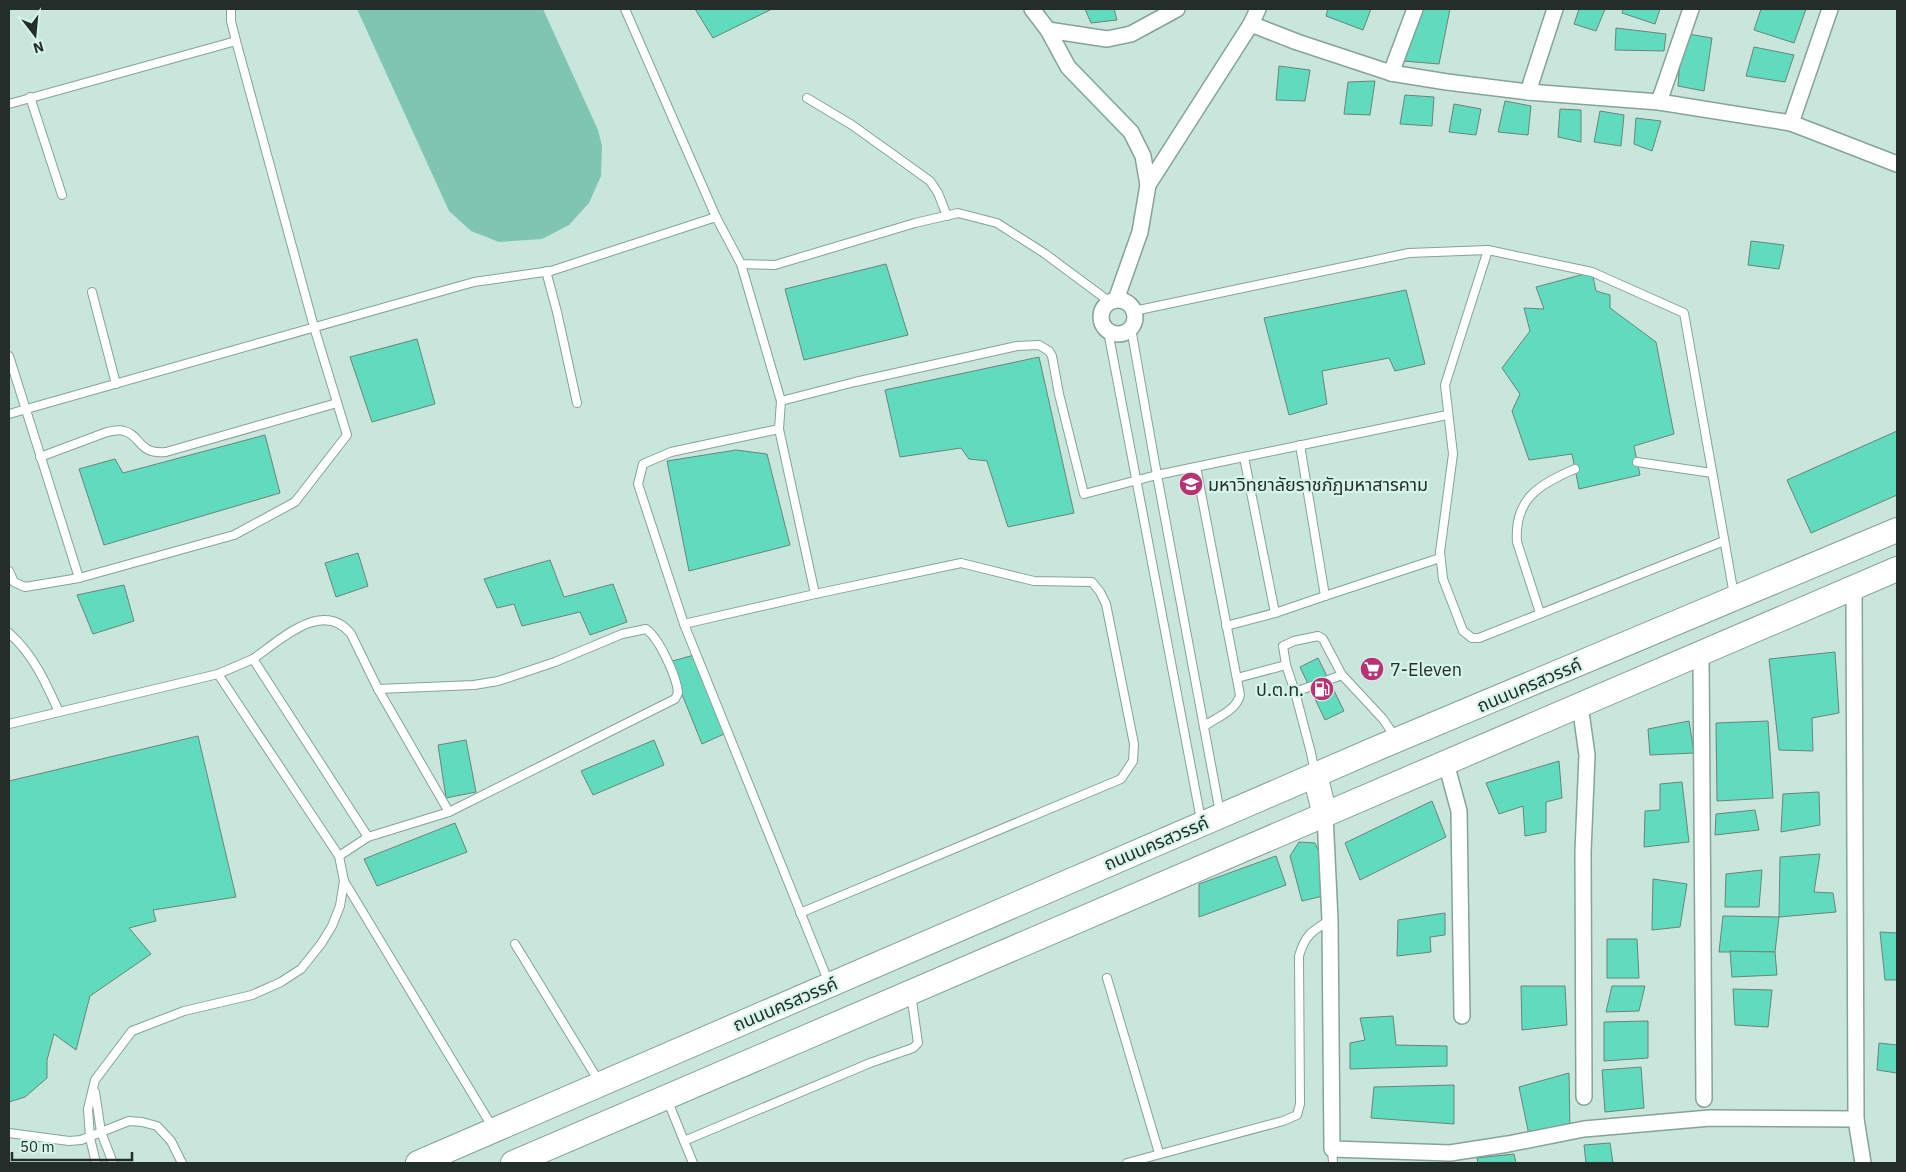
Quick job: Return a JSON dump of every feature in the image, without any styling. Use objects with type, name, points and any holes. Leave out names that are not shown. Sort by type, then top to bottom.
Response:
[{"type":"main road","name":"ถนนนครสวรรค์","points":[[418,1163],[1315,775],[1897,530]]},
{"type":"main road","points":[[513,1163],[1897,569]]},
{"type":"main road","points":[[1315,775],[1325,815]]},
{"type":"street","points":[[1032,9],[1048,30],[1068,67],[1131,132],[1143,156],[1148,186],[1140,232],[1113,301],[1105,306],[1101,316],[1108,331],[1118,334],[1124,333],[1132,328],[1134,312],[1127,303],[1113,301]]},
{"type":"street","points":[[1048,30],[1107,40],[1131,34],[1177,9]]},
{"type":"street","points":[[1148,186],[1251,24],[1258,9]]},
{"type":"street","points":[[1391,73],[1415,9]]},
{"type":"street","points":[[1528,92],[1555,9]]},
{"type":"street","points":[[1659,102],[1691,9]]},
{"type":"street","points":[[1791,123],[1830,9]]},
{"type":"street","points":[[1251,24],[1297,42],[1391,73],[1528,92],[1659,102],[1791,123],[1897,164]]},
{"type":"street","points":[[1854,587],[1856,1119],[1864,1163]]},
{"type":"street","points":[[1701,653],[1704,1099]]},
{"type":"street","points":[[1580,705],[1587,755],[1583,852],[1584,1097]]},
{"type":"street","points":[[1446,763],[1459,811],[1462,1016]]},
{"type":"street","points":[[1325,815],[1330,920],[1332,1156],[1450,1153],[1584,1129],[1710,1118],[1856,1119]]},
{"type":"lane","points":[[9,571],[14,582],[25,587],[79,578],[234,534],[295,502],[347,435],[314,327],[236,41],[231,21],[231,9]]},
{"type":"lane","points":[[625,9],[716,217],[741,264],[781,401],[779,428],[815,594]]},
{"type":"lane","points":[[9,104],[236,41]]},
{"type":"lane","points":[[30,97],[62,194]]},
{"type":"lane","points":[[807,98],[852,125],[930,181],[938,193],[947,216]]},
{"type":"lane","points":[[741,264],[776,265],[915,223],[958,214],[997,223],[1113,301]]},
{"type":"lane","points":[[9,414],[474,282],[546,271],[716,217]]},
{"type":"lane","points":[[1488,250],[1445,386],[1447,415],[1453,444],[1440,558],[1443,579],[1464,631],[1472,638],[1479,638],[1724,541]]},
{"type":"lane","points":[[1134,312],[1409,253],[1488,250],[1592,272],[1684,313],[1734,600]]},
{"type":"lane","points":[[546,271],[577,403]]},
{"type":"lane","points":[[92,292],[116,384]]},
{"type":"lane","points":[[1132,328],[1157,475],[1204,726],[1212,820]]},
{"type":"lane","points":[[1108,331],[1137,480],[1212,820]]},
{"type":"lane","points":[[781,401],[1017,346],[1039,345],[1049,351],[1052,356],[1059,394],[1084,494],[1157,475],[1447,415]]},
{"type":"lane","points":[[9,356],[79,578]]},
{"type":"lane","points":[[40,457],[108,432],[119,430],[125,431],[148,450],[156,453],[166,452],[337,403]]},
{"type":"lane","points":[[779,428],[671,452],[643,464],[638,484],[640,495],[684,624],[830,985]]},
{"type":"lane","points":[[1300,445],[1325,596]]},
{"type":"lane","points":[[1244,457],[1275,613]]},
{"type":"lane","points":[[1637,462],[1712,473]]},
{"type":"lane","points":[[1196,467],[1240,695],[1237,704],[1204,726]]},
{"type":"lane","points":[[1540,614],[1517,542],[1518,515],[1527,499],[1540,486],[1575,469]]},
{"type":"lane","points":[[1226,626],[1275,613],[1440,558]]},
{"type":"lane","points":[[684,624],[961,563],[1034,581],[1092,582],[1106,604],[1134,744],[1133,761],[1121,779],[800,913]]},
{"type":"lane","points":[[9,724],[218,674],[252,660],[302,625],[324,620],[337,623],[346,628],[351,634],[378,689],[449,812]]},
{"type":"lane","points":[[339,856],[368,837],[449,812],[675,698],[678,694],[675,680],[655,639],[647,630],[640,629],[622,634],[555,662],[490,682],[474,685],[378,689]]},
{"type":"lane","points":[[9,633],[29,654],[45,681],[59,712]]},
{"type":"lane","points":[[1315,775],[1295,692],[1286,665],[1283,646],[1318,636],[1323,639],[1342,675],[1383,719],[1397,740]]},
{"type":"lane","points":[[252,660],[368,837]]},
{"type":"lane","points":[[1237,678],[1286,665]]},
{"type":"lane","points":[[218,674],[339,856],[344,880],[494,1130]]},
{"type":"lane","points":[[1295,692],[1342,675]]},
{"type":"lane","points":[[96,1163],[90,1138],[88,1109],[95,1080],[132,1031],[184,1011],[252,995],[281,982],[301,969],[312,957],[332,926],[340,906],[344,880]]},
{"type":"lane","points":[[1127,1163],[1283,1121],[1297,1115],[1300,1104],[1299,956],[1305,939],[1312,931],[1330,920]]},
{"type":"lane","points":[[515,944],[601,1083]]},
{"type":"lane","points":[[1107,978],[1159,1153]]},
{"type":"lane","points":[[684,1141],[870,1062],[916,1047],[918,1036],[911,992]]},
{"type":"lane","points":[[95,1080],[95,1101],[101,1132],[112,1163]]},
{"type":"lane","points":[[666,1098],[693,1163]]},
{"type":"lane","points":[[9,1133],[69,1140],[90,1138],[129,1121],[142,1122],[157,1126],[170,1141],[182,1163]]},
{"type":"green space","points":[[357,9],[543,9],[598,130],[602,146],[601,176],[589,203],[569,225],[542,239],[499,242],[471,231],[449,211]]},
{"type":"building","points":[[695,9],[772,9],[713,38]]},
{"type":"building","points":[[1085,9],[1114,9],[1117,20],[1091,23]]},
{"type":"building","points":[[1328,9],[1371,9],[1363,30],[1326,16]]},
{"type":"building","points":[[1416,9],[1450,9],[1439,64],[1403,61]]},
{"type":"building","points":[[1579,9],[1605,9],[1596,31],[1574,24]]},
{"type":"building","points":[[1623,9],[1660,9],[1655,24],[1622,13]]},
{"type":"building","points":[[1761,9],[1806,9],[1794,43],[1754,30]]},
{"type":"building","points":[[1616,28],[1666,34],[1664,51],[1615,50]]},
{"type":"building","points":[[1682,33],[1712,38],[1704,91],[1678,86]]},
{"type":"building","points":[[1754,47],[1794,55],[1785,82],[1746,76]]},
{"type":"building","points":[[1279,66],[1310,70],[1305,101],[1276,100]]},
{"type":"building","points":[[1375,81],[1370,115],[1344,114],[1348,82]]},
{"type":"building","points":[[1405,95],[1434,97],[1432,126],[1400,124]]},
{"type":"building","points":[[1505,101],[1531,106],[1528,135],[1498,132]]},
{"type":"building","points":[[1454,104],[1481,109],[1476,135],[1449,132]]},
{"type":"building","points":[[1560,109],[1581,110],[1581,142],[1558,137]]},
{"type":"building","points":[[1600,111],[1624,115],[1621,146],[1594,142]]},
{"type":"building","points":[[1636,118],[1661,121],[1652,151],[1634,144]]},
{"type":"building","points":[[1751,241],[1784,245],[1779,269],[1748,265]]},
{"type":"building","points":[[886,264],[908,335],[804,360],[785,289]]},
{"type":"building","points":[[1592,272],[1596,291],[1610,295],[1610,308],[1656,342],[1674,434],[1634,446],[1640,475],[1579,489],[1572,454],[1529,460],[1512,411],[1520,394],[1502,368],[1530,331],[1524,308],[1544,309],[1536,287]]},
{"type":"building","points":[[1406,290],[1425,364],[1395,371],[1389,358],[1322,371],[1327,404],[1289,415],[1264,318]]},
{"type":"building","points":[[417,339],[435,404],[372,422],[350,357]]},
{"type":"building","points":[[1039,357],[1074,513],[1008,527],[987,461],[969,459],[961,448],[900,457],[885,390]]},
{"type":"building","points":[[1897,431],[1897,495],[1811,533],[1787,480]]},
{"type":"building","points":[[265,435],[280,493],[104,545],[79,469],[115,459],[123,473]]},
{"type":"building","points":[[736,450],[767,454],[790,545],[689,571],[667,461]]},
{"type":"building","points":[[358,553],[368,586],[336,597],[325,563]]},
{"type":"building","points":[[550,560],[564,597],[613,584],[627,622],[590,635],[580,612],[522,626],[514,604],[497,608],[484,579]]},
{"type":"building","points":[[124,585],[134,621],[93,634],[77,595]]},
{"type":"building","points":[[1835,652],[1839,713],[1812,718],[1813,751],[1779,750],[1769,659]]},
{"type":"building","points":[[694,655],[724,734],[702,744],[669,662]]},
{"type":"building","name":"ป.ต.ท.","points":[[1318,658],[1344,711],[1325,720],[1300,667]]},
{"type":"building","points":[[1689,721],[1694,753],[1650,755],[1648,729]]},
{"type":"building","points":[[1768,721],[1773,798],[1717,801],[1716,723]]},
{"type":"building","points":[[198,736],[236,897],[153,910],[156,921],[129,928],[151,954],[90,996],[76,1050],[54,1034],[47,1060],[47,1078],[25,1097],[9,1102],[9,781]]},
{"type":"building","points":[[466,740],[476,792],[446,798],[438,745]]},
{"type":"building","points":[[654,740],[664,765],[593,795],[581,771]]},
{"type":"building","points":[[1559,761],[1562,798],[1546,802],[1546,832],[1525,836],[1523,806],[1499,814],[1486,783]]},
{"type":"building","points":[[1682,782],[1689,842],[1644,847],[1645,811],[1660,810],[1660,784]]},
{"type":"building","points":[[1819,792],[1820,825],[1781,832],[1783,794]]},
{"type":"building","points":[[1432,801],[1446,837],[1360,880],[1345,843]]},
{"type":"building","points":[[1755,810],[1759,830],[1715,835],[1716,814]]},
{"type":"building","points":[[455,823],[467,852],[377,886],[364,859]]},
{"type":"building","points":[[1299,842],[1315,843],[1325,865],[1323,896],[1302,901],[1290,856]]},
{"type":"building","points":[[1820,854],[1814,892],[1833,893],[1836,912],[1779,917],[1780,857]]},
{"type":"building","points":[[1276,856],[1286,885],[1199,917],[1199,884]]},
{"type":"building","points":[[1762,870],[1759,907],[1725,907],[1726,874]]},
{"type":"building","points":[[1653,879],[1687,884],[1680,927],[1652,930]]},
{"type":"building","points":[[1445,913],[1445,935],[1430,937],[1431,952],[1397,956],[1398,920]]},
{"type":"building","points":[[1723,916],[1779,917],[1775,952],[1719,952]]},
{"type":"building","points":[[1880,932],[1897,933],[1897,980],[1885,980]]},
{"type":"building","points":[[1607,939],[1637,939],[1639,978],[1607,978]]},
{"type":"building","points":[[1730,951],[1775,952],[1777,975],[1732,977]]},
{"type":"building","points":[[1521,986],[1565,986],[1567,1025],[1522,1030]]},
{"type":"building","points":[[1612,986],[1645,986],[1639,1011],[1606,1012]]},
{"type":"building","points":[[1733,989],[1772,990],[1768,1027],[1735,1025]]},
{"type":"building","points":[[1393,1016],[1396,1045],[1447,1046],[1447,1066],[1350,1069],[1350,1043],[1365,1040],[1360,1018]]},
{"type":"building","points":[[1648,1021],[1648,1058],[1604,1061],[1604,1022]]},
{"type":"building","points":[[1879,1043],[1897,1045],[1897,1073],[1877,1070]]},
{"type":"building","points":[[1641,1067],[1644,1108],[1605,1112],[1602,1070]]},
{"type":"building","points":[[1569,1073],[1570,1131],[1529,1135],[1519,1087]]},
{"type":"building","points":[[1454,1085],[1454,1124],[1371,1118],[1374,1087]]},
{"type":"building","points":[[1610,1143],[1613,1163],[1586,1163],[1584,1145]]},
{"type":"building","points":[[1514,1154],[1516,1163],[1478,1163],[1477,1158]]},
{"type":"place","name":"มหาวิทยาลัยราชภัฏมหาสารคาม","points":[[1191,484]]},
{"type":"place","name":"7-Eleven","points":[[1372,669]]},
{"type":"place","name":"ป.ต.ท.","points":[[1322,689]]}]
